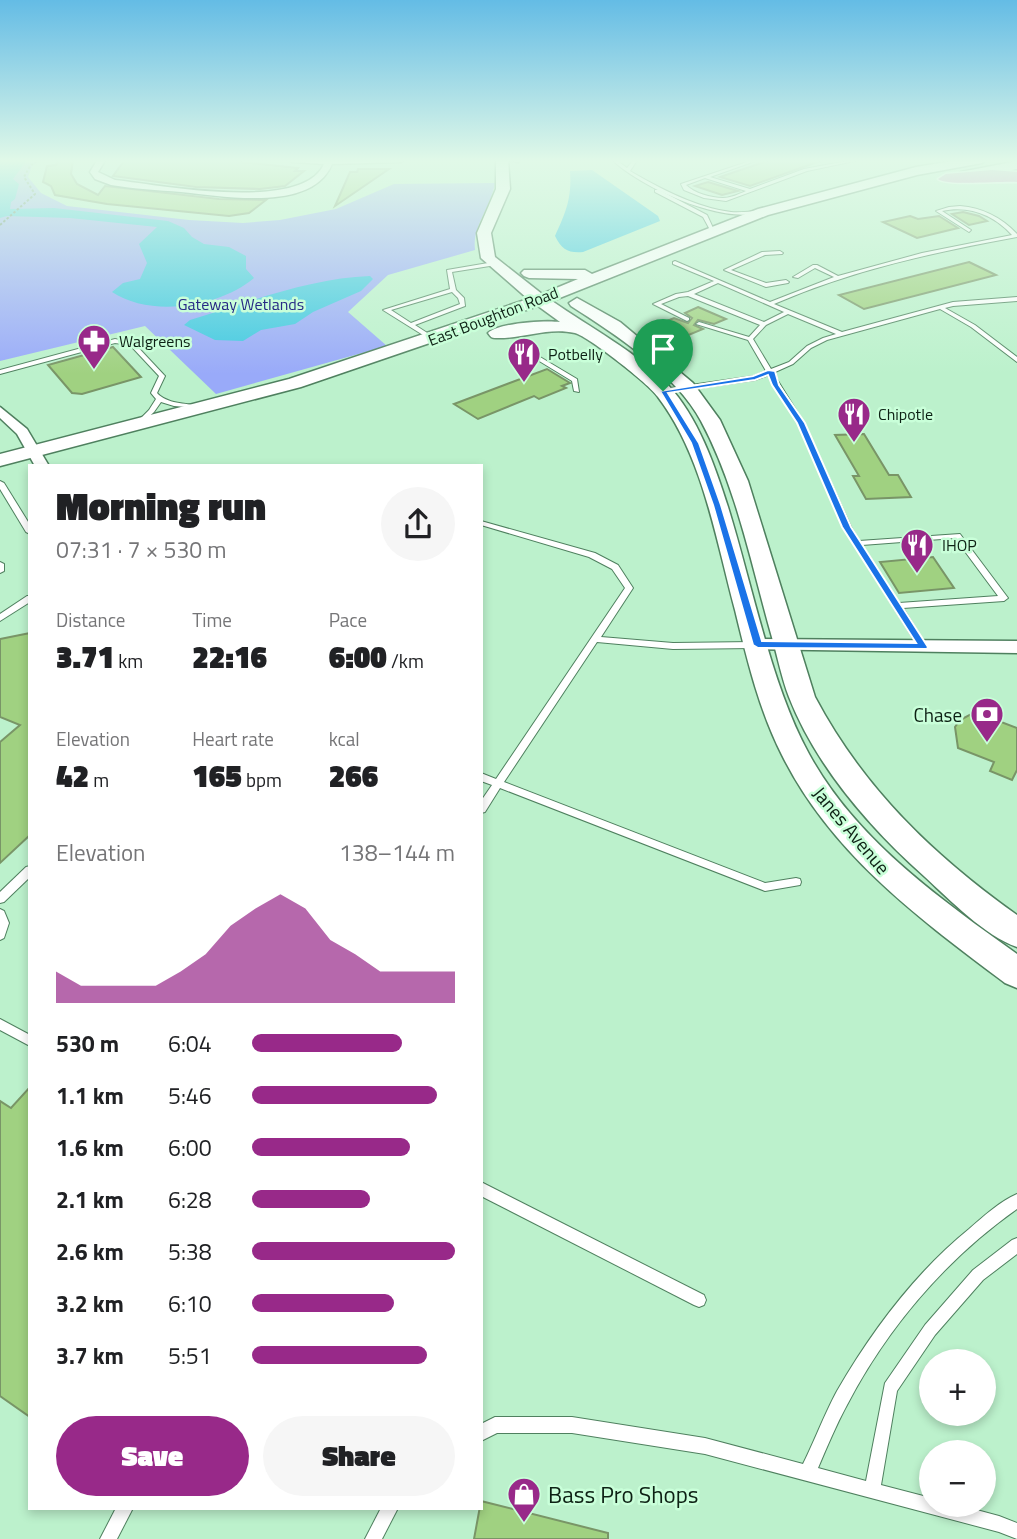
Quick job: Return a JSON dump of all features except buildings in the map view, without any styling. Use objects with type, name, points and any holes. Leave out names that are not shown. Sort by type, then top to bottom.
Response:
[{"type":"main road","points":[[485,231],[488,258],[501,260]]},
{"type":"main road","points":[[500,236],[502,231]]},
{"type":"main road","name":"East Boughton Road","points":[[38,463],[137,424],[295,383],[433,339],[715,231]]},
{"type":"main road","points":[[639,278],[758,231]]},
{"type":"main road","name":"Janes Avenue","points":[[501,260],[529,273],[557,292],[583,300],[687,387],[710,420],[731,463],[772,645],[777,712],[788,738],[825,803],[855,840],[893,879],[1017,973]]},
{"type":"main road","name":"Janes Avenue","points":[[501,260],[539,299],[663,391],[695,443],[772,645],[802,697],[817,731],[869,802],[944,878],[1017,933]]},
{"type":"main road","points":[[529,273],[558,276],[609,272]]},
{"type":"main road","name":"East Boughton Road","points":[[0,460],[38,463],[304,397],[390,371],[583,300]]},
{"type":"main road","points":[[496,333],[547,325],[583,330]]},
{"type":"main road","name":"East Boughton Road","points":[[0,481],[28,468]]},
{"type":"street","points":[[0,411],[22,432],[38,463]]},
{"type":"street","points":[[772,645],[1017,647]]},
{"type":"lane","points":[[771,303],[836,276],[951,247],[1016,236]]},
{"type":"lane","points":[[780,253],[764,253],[727,270],[766,285],[786,282]]},
{"type":"lane","points":[[410,325],[463,305],[461,298],[453,290],[449,271],[501,260]]},
{"type":"lane","points":[[676,262],[842,334]]},
{"type":"lane","points":[[796,277],[815,266],[836,276]]},
{"type":"lane","points":[[689,295],[719,281]]},
{"type":"lane","points":[[433,339],[386,310],[453,290]]},
{"type":"lane","points":[[687,319],[656,304],[678,295],[689,295],[764,324]]},
{"type":"lane","points":[[663,391],[755,377],[791,363],[809,347],[842,334],[940,307],[1017,299]]},
{"type":"lane","points":[[940,307],[973,326],[1017,360]]},
{"type":"lane","points":[[750,339],[764,324],[789,311]]},
{"type":"lane","points":[[699,324],[750,339],[771,371],[775,385],[801,423],[846,527],[923,647]]},
{"type":"lane","points":[[0,372],[115,341],[132,344],[162,376],[154,393],[159,399],[174,404],[201,407]]},
{"type":"lane","points":[[533,355],[575,380],[577,391]]},
{"type":"lane","points":[[137,424],[152,411],[159,399]]},
{"type":"lane","points":[[0,481],[28,529]]},
{"type":"lane","points":[[483,524],[592,555],[615,567],[629,588],[483,806]]},
{"type":"lane","points":[[857,543],[957,536],[1004,598],[897,606]]},
{"type":"lane","points":[[0,564],[0,571]]},
{"type":"lane","points":[[0,618],[28,599]]},
{"type":"lane","points":[[0,618],[28,610]]},
{"type":"lane","points":[[596,639],[673,646],[772,645]]},
{"type":"lane","points":[[483,778],[765,887],[796,882]]},
{"type":"lane","points":[[0,899],[28,872]]},
{"type":"lane","points":[[0,914],[4,923],[0,935]]},
{"type":"lane","points":[[0,1024],[28,1040]]},
{"type":"lane","points":[[483,1190],[699,1300]]},
{"type":"lane","points":[[807,1473],[848,1388],[906,1303],[953,1252],[1017,1201]]},
{"type":"lane","points":[[872,1491],[890,1388],[930,1330],[978,1275],[1017,1245]]},
{"type":"lane","points":[[483,1432],[495,1425],[572,1425],[705,1446],[1017,1531]]},
{"type":"lane","points":[[108,1539],[124,1510]]},
{"type":"lane","points":[[373,1539],[389,1510]]},
{"type":"green space","name":"Gateway Wetlands","points":[[0,231],[477,231],[475,250],[388,275],[348,312],[387,346],[216,394],[145,326],[0,361]]},
{"type":"shaded area","points":[[153,231],[187,231],[204,244],[229,247],[246,256],[246,269],[254,278],[223,296],[185,306],[146,305],[128,300],[112,292],[123,283],[140,279],[147,263],[139,244]]},
{"type":"shaded area","points":[[557,231],[636,231],[583,252],[569,251],[560,245],[555,236]]},
{"type":"shaded area","points":[[370,276],[373,279],[361,291],[313,312],[295,324],[261,330],[243,341],[215,340],[184,325],[190,320],[301,286]]},
{"type":"place","name":"Walgreens","points":[[94,371]]},
{"type":"place","name":"Potbelly","points":[[524,384]]},
{"type":"place","name":"Chipotle","points":[[854,444]]},
{"type":"place","name":"IHOP","points":[[917,575]]},
{"type":"place","name":"Chase","points":[[987,744]]},
{"type":"place","name":"Bass Pro Shops","points":[[524,1524]]},
{"type":"route","points":[[771,371],[775,385],[801,423],[846,527],[923,647],[758,645],[717,505],[695,443],[663,391],[755,377],[771,371]]}]
